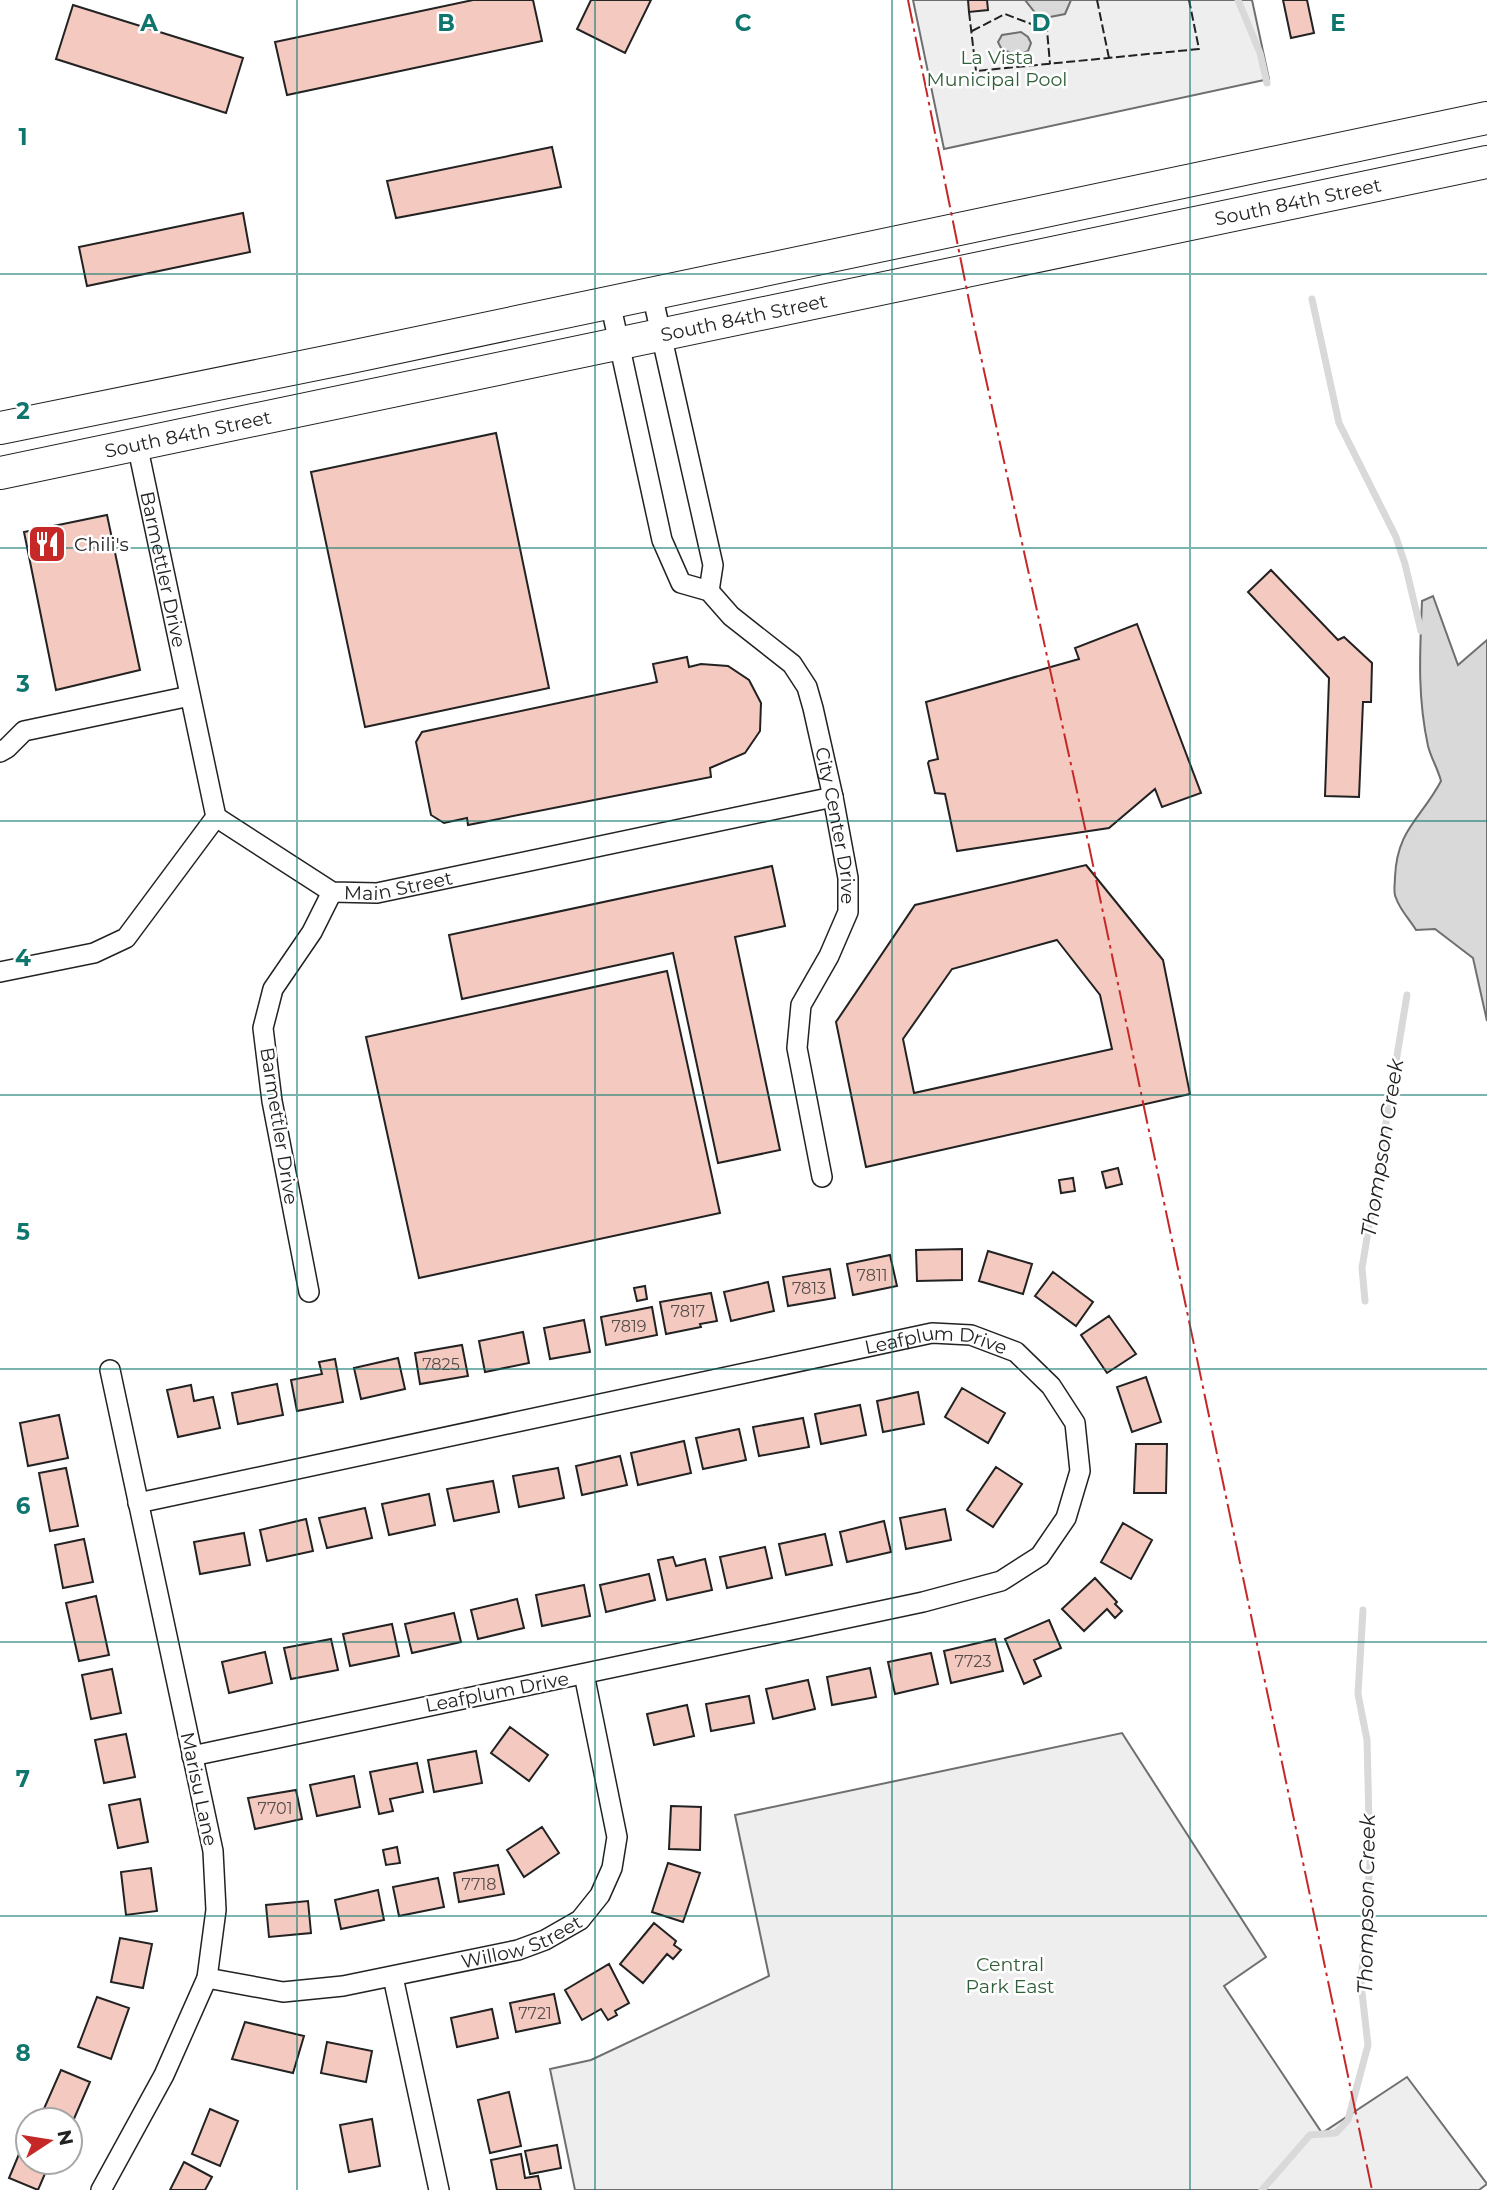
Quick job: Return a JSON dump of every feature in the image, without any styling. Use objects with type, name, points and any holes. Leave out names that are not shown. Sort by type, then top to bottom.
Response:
[{"type":"main road","points":[[0,428],[1487,118]]},
{"type":"main road","name":"South 84th Street","points":[[0,473],[1487,162]]},
{"type":"street","points":[[652,294],[713,565],[709,591]]},
{"type":"street","name":"City Center Drive","points":[[610,302],[662,540],[681,583],[709,591],[732,617],[792,664],[807,687],[813,708],[848,878],[848,912],[830,956],[801,1005],[797,1048],[822,1177]]},
{"type":"street","name":"Barmettler Drive","points":[[137,444],[216,817]]},
{"type":"street","points":[[0,752],[24,731],[190,696]]},
{"type":"street","name":"Main Street","points":[[216,817],[331,892],[377,893],[833,797]]},
{"type":"street","points":[[0,972],[94,953],[125,939],[216,817]]},
{"type":"street","name":"Barmettler Drive","points":[[309,1292],[272,1101],[263,1028],[273,989],[312,932],[331,892]]},
{"type":"street","name":"Leafplum Drive","points":[[138,1503],[932,1333],[971,1335],[1016,1352],[1051,1386],[1075,1423],[1080,1471],[1066,1518],[1040,1556],[1001,1581],[923,1602],[192,1756]]},
{"type":"street","name":"Marisu Lane","points":[[101,2190],[164,2075],[207,1978],[216,1910],[213,1851],[110,1370]]},
{"type":"street","name":"Willow Street","points":[[207,1978],[283,1992],[343,1986],[517,1950],[545,1940],[579,1920],[600,1895],[612,1868],[617,1837],[584,1674]]},
{"type":"street","points":[[393,1977],[439,2190]]},
{"type":"green space","name":"La Vista Municipal Pool","points":[[913,0],[1252,0],[1269,79],[944,149]]},
{"type":"green space","name":"Central Park East","points":[[1122,1733],[1266,1957],[1224,1986],[1322,2133],[1407,2077],[1487,2184],[1479,2190],[575,2190],[550,2069],[591,2060],[769,1976],[735,1815]]},
{"type":"shaded area","points":[[1025,0],[1071,0],[1065,14],[1040,19]]},
{"type":"shaded area","points":[[1021,32],[1031,43],[1028,51],[1020,55],[1002,50],[998,42],[1002,35]]},
{"type":"shaded area","points":[[1433,596],[1458,665],[1487,640],[1487,1021],[1473,958],[1435,929],[1416,930],[1400,907],[1395,894],[1400,847],[1411,825],[1441,781],[1428,746],[1421,691],[1422,601]]},
{"type":"building","points":[[473,0],[533,0],[542,41],[287,95],[275,42]]},
{"type":"building","points":[[591,0],[651,0],[625,53],[577,29]]},
{"type":"building","points":[[968,0],[987,0],[988,10],[969,12]]},
{"type":"building","points":[[1283,0],[1307,0],[1314,33],[1291,38]]},
{"type":"building","points":[[73,5],[243,58],[226,113],[56,59]]},
{"type":"building","points":[[552,147],[561,187],[396,218],[387,181]]},
{"type":"building","points":[[243,213],[250,252],[87,286],[79,247]]},
{"type":"building","points":[[496,433],[549,688],[365,727],[311,472]]},
{"type":"building","points":[[107,515],[140,670],[56,690],[24,532]]},
{"type":"building","points":[[1271,570],[1338,640],[1344,637],[1372,663],[1371,702],[1363,702],[1359,797],[1325,796],[1329,678],[1248,592]]},
{"type":"building","points":[[1137,624],[1201,793],[1162,807],[1155,789],[1109,828],[957,851],[945,794],[935,793],[928,763],[938,759],[926,702],[1079,659],[1075,648]]},
{"type":"building","points":[[687,657],[689,667],[701,664],[728,666],[749,680],[761,703],[760,731],[745,753],[710,768],[711,777],[468,825],[467,818],[444,823],[431,815],[416,742],[422,732],[657,682],[653,664]]},
{"type":"building","points":[[1086,865],[1163,960],[1190,1094],[866,1167],[836,1022],[915,905]],"holes":[[[1057,940],[1100,995],[1112,1049],[914,1093],[903,1039],[952,969]]]},
{"type":"building","points":[[772,866],[785,926],[735,937],[780,1150],[718,1163],[673,953],[462,999],[449,935]]},
{"type":"building","points":[[667,971],[720,1213],[419,1278],[366,1037]]},
{"type":"building","points":[[1118,1168],[1122,1184],[1106,1188],[1102,1172]]},
{"type":"building","points":[[1073,1178],[1075,1191],[1061,1193],[1059,1180]]},
{"type":"building","points":[[962,1249],[962,1280],[917,1281],[916,1250]]},
{"type":"building","points":[[988,1251],[1032,1264],[1023,1294],[979,1281]]},
{"type":"building","points":[[890,1255],[897,1286],[853,1295],[847,1264]]},
{"type":"building","points":[[830,1269],[835,1298],[788,1306],[783,1277]]},
{"type":"building","points":[[1053,1272],[1093,1302],[1076,1326],[1035,1296]]},
{"type":"building","points":[[768,1282],[774,1311],[731,1321],[724,1292]]},
{"type":"building","points":[[645,1286],[647,1299],[637,1301],[634,1288]]},
{"type":"building","points":[[711,1293],[717,1321],[666,1334],[660,1302]]},
{"type":"building","points":[[652,1307],[657,1335],[606,1345],[601,1317]]},
{"type":"building","points":[[1109,1316],[1136,1354],[1107,1373],[1081,1335]]},
{"type":"building","points":[[584,1320],[590,1352],[550,1359],[544,1328]]},
{"type":"building","points":[[523,1332],[529,1363],[485,1372],[479,1341]]},
{"type":"building","points":[[462,1345],[468,1376],[420,1384],[415,1353]]},
{"type":"building","points":[[398,1358],[405,1389],[361,1399],[354,1368]]},
{"type":"building","points":[[335,1359],[343,1402],[297,1411],[291,1380],[322,1374],[319,1362]]},
{"type":"building","points":[[1146,1377],[1161,1422],[1132,1432],[1117,1387]]},
{"type":"building","points":[[277,1384],[283,1415],[238,1424],[232,1393]]},
{"type":"building","points":[[191,1385],[194,1401],[213,1397],[220,1428],[178,1437],[167,1390]]},
{"type":"building","points":[[962,1388],[1005,1413],[988,1443],[945,1417]]},
{"type":"building","points":[[918,1392],[924,1424],[883,1432],[877,1401]]},
{"type":"building","points":[[860,1405],[866,1435],[821,1444],[815,1414]]},
{"type":"building","points":[[59,1415],[68,1458],[28,1466],[20,1423]]},
{"type":"building","points":[[803,1418],[809,1447],[759,1456],[753,1427]]},
{"type":"building","points":[[739,1429],[746,1460],[703,1469],[696,1438]]},
{"type":"building","points":[[684,1441],[691,1473],[638,1485],[631,1453]]},
{"type":"building","points":[[1136,1444],[1167,1444],[1166,1493],[1134,1493]]},
{"type":"building","points":[[620,1456],[627,1485],[582,1495],[576,1466]]},
{"type":"building","points":[[996,1467],[1022,1484],[993,1527],[967,1510]]},
{"type":"building","points":[[66,1468],[78,1526],[50,1531],[39,1473]]},
{"type":"building","points":[[558,1468],[564,1498],[519,1507],[513,1476]]},
{"type":"building","points":[[493,1481],[499,1512],[454,1521],[447,1489]]},
{"type":"building","points":[[429,1494],[435,1525],[389,1535],[382,1504]]},
{"type":"building","points":[[365,1508],[372,1538],[327,1548],[319,1518]]},
{"type":"building","points":[[945,1509],[951,1540],[906,1549],[900,1518]]},
{"type":"building","points":[[306,1519],[313,1551],[267,1561],[260,1530]]},
{"type":"building","points":[[884,1521],[891,1552],[847,1562],[840,1532]]},
{"type":"building","points":[[1123,1523],[1152,1540],[1131,1579],[1101,1562]]},
{"type":"building","points":[[244,1533],[250,1565],[200,1574],[194,1542]]},
{"type":"building","points":[[825,1534],[832,1565],[786,1575],[779,1544]]},
{"type":"building","points":[[84,1539],[93,1582],[63,1588],[55,1545]]},
{"type":"building","points":[[765,1547],[772,1578],[727,1588],[720,1557]]},
{"type":"building","points":[[673,1557],[676,1566],[705,1559],[712,1590],[667,1600],[658,1560]]},
{"type":"building","points":[[649,1574],[655,1600],[606,1612],[600,1585]]},
{"type":"building","points":[[1095,1578],[1122,1611],[1115,1618],[1107,1609],[1084,1631],[1062,1609]]},
{"type":"building","points":[[584,1585],[590,1616],[542,1626],[536,1595]]},
{"type":"building","points":[[96,1596],[109,1655],[79,1661],[66,1603]]},
{"type":"building","points":[[517,1599],[524,1628],[478,1639],[471,1610]]},
{"type":"building","points":[[454,1613],[461,1642],[412,1653],[405,1624]]},
{"type":"building","points":[[1049,1620],[1061,1648],[1034,1660],[1041,1676],[1024,1684],[1005,1639]]},
{"type":"building","points":[[392,1624],[399,1656],[350,1666],[343,1634]]},
{"type":"building","points":[[331,1639],[338,1670],[291,1679],[284,1648]]},
{"type":"building","points":[[995,1639],[1003,1671],[951,1683],[944,1651]]},
{"type":"building","points":[[265,1652],[272,1683],[229,1693],[222,1662]]},
{"type":"building","points":[[931,1653],[938,1684],[895,1694],[888,1662]]},
{"type":"building","points":[[870,1668],[876,1697],[832,1705],[827,1677]]},
{"type":"building","points":[[112,1669],[121,1713],[91,1719],[82,1675]]},
{"type":"building","points":[[808,1680],[815,1709],[773,1719],[766,1689]]},
{"type":"building","points":[[749,1696],[754,1723],[711,1731],[706,1704]]},
{"type":"building","points":[[687,1705],[694,1736],[654,1745],[647,1714]]},
{"type":"building","points":[[510,1727],[548,1755],[529,1781],[491,1753]]},
{"type":"building","points":[[126,1734],[135,1777],[104,1783],[95,1740]]},
{"type":"building","points":[[476,1751],[482,1783],[434,1792],[428,1760]]},
{"type":"building","points":[[417,1763],[423,1792],[390,1799],[393,1811],[379,1814],[370,1772]]},
{"type":"building","points":[[354,1776],[360,1807],[317,1816],[310,1785]]},
{"type":"building","points":[[296,1790],[302,1819],[255,1829],[248,1798]]},
{"type":"building","points":[[140,1799],[148,1842],[118,1848],[109,1805]]},
{"type":"building","points":[[671,1806],[701,1807],[700,1850],[669,1849]]},
{"type":"building","points":[[542,1827],[559,1853],[524,1877],[507,1850]]},
{"type":"building","points":[[397,1847],[400,1863],[386,1865],[383,1850]]},
{"type":"building","points":[[668,1863],[700,1873],[683,1922],[652,1912]]},
{"type":"building","points":[[498,1865],[504,1894],[459,1902],[454,1873]]},
{"type":"building","points":[[151,1868],[157,1911],[126,1915],[121,1872]]},
{"type":"building","points":[[438,1878],[444,1907],[399,1916],[393,1887]]},
{"type":"building","points":[[378,1890],[384,1920],[341,1929],[335,1900]]},
{"type":"building","points":[[308,1901],[311,1933],[269,1937],[266,1905]]},
{"type":"building","points":[[654,1923],[676,1941],[674,1945],[681,1950],[673,1959],[667,1954],[643,1983],[620,1964]]},
{"type":"building","points":[[120,1938],[152,1944],[143,1988],[111,1982]]},
{"type":"building","points":[[609,1964],[629,2003],[615,2011],[617,2015],[608,2020],[601,2009],[582,2020],[565,1990]]},
{"type":"building","points":[[554,1994],[560,2023],[516,2032],[510,2003]]},
{"type":"building","points":[[97,1997],[129,2008],[111,2059],[78,2047]]},
{"type":"building","points":[[492,2009],[498,2038],[457,2047],[451,2018]]},
{"type":"building","points":[[245,2022],[304,2036],[293,2073],[232,2059]]},
{"type":"building","points":[[327,2042],[372,2051],[366,2082],[321,2073]]},
{"type":"building","points":[[61,2070],[90,2082],[80,2106],[45,2106]]},
{"type":"building","points":[[509,2092],[521,2146],[490,2153],[478,2100]]},
{"type":"building","points":[[210,2109],[238,2121],[220,2166],[192,2154]]},
{"type":"building","points":[[372,2119],[380,2166],[349,2172],[340,2125]]},
{"type":"building","points":[[557,2145],[561,2168],[530,2174],[525,2151]]},
{"type":"building","points":[[521,2154],[525,2178],[538,2176],[541,2190],[497,2190],[491,2160]]},
{"type":"building","points":[[184,2162],[212,2177],[205,2190],[170,2190]]},
{"type":"building","points":[[14,2166],[14,2176],[44,2176],[38,2190],[9,2178]]},
{"type":"waterway","points":[[1238,0],[1260,53],[1267,83]]},
{"type":"waterway","points":[[1312,299],[1339,423],[1396,537],[1421,631]]},
{"type":"waterway","name":"Thompson Creek","points":[[1365,1301],[1362,1268],[1407,995]]},
{"type":"waterway","name":"Thompson Creek","points":[[1262,2190],[1310,2135],[1336,2133],[1348,2120],[1368,2045],[1361,1984],[1370,1864],[1367,1740],[1358,1694],[1363,1610]]},
{"type":"fence","points":[[1097,0],[1109,58]]},
{"type":"fence","points":[[969,12],[976,71],[1199,49],[1189,0]]},
{"type":"fence","points":[[972,31],[1005,14],[1047,30],[1050,64]]},
{"type":"power","points":[[908,0],[975,330],[1089,846],[1372,2190]]},
{"type":"place","name":"Chili's","points":[[47,544]]}]
